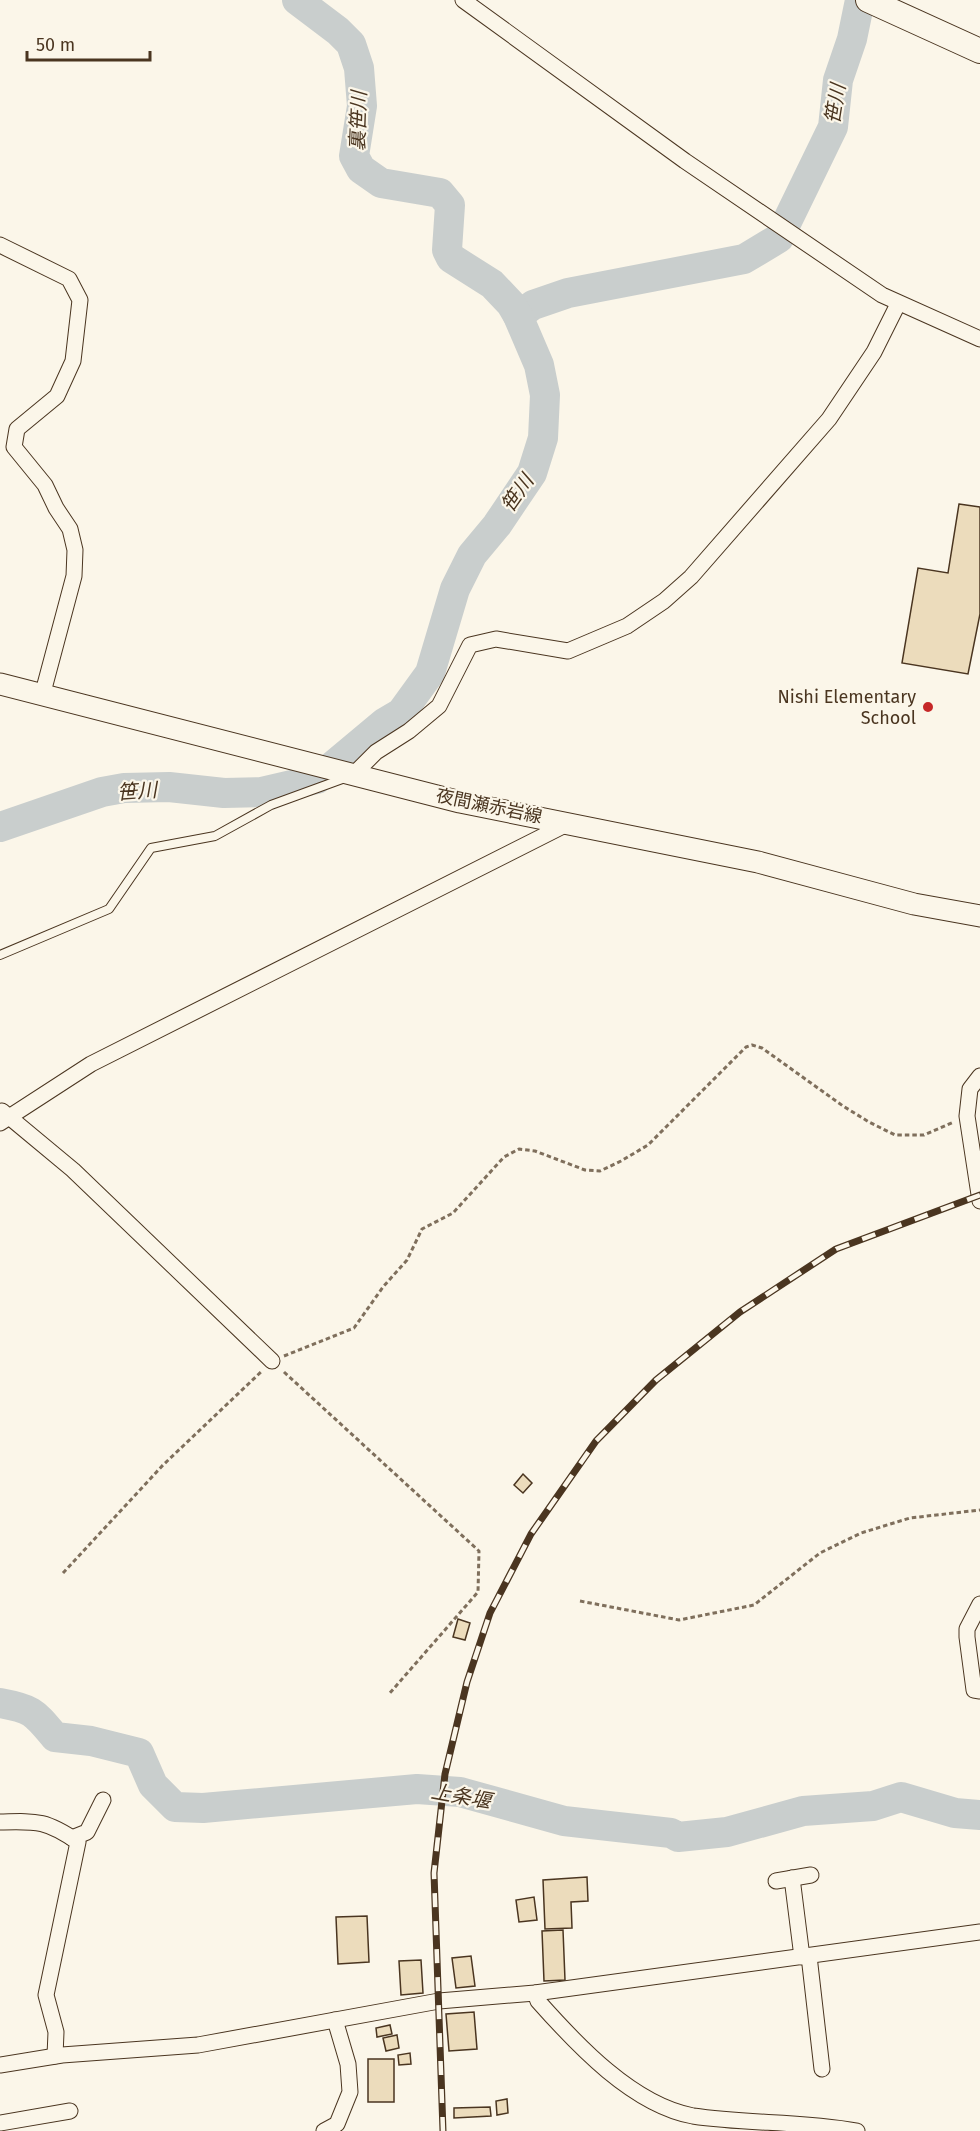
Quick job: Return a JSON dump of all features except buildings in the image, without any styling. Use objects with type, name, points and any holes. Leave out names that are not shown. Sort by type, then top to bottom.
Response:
[{"type":"highway","points":[[874,2],[980,51]]},
{"type":"main road","name":"夜間瀬赤岩線","points":[[0,684],[460,802],[758,862],[914,904],[980,916]]},
{"type":"street","points":[[463,0],[685,161],[873,290],[898,304],[980,339]]},
{"type":"street","points":[[0,245],[69,279],[80,300],[73,361],[57,396],[17,429],[14,447],[45,485],[70,529],[75,550],[74,576],[42,696]]},
{"type":"street","points":[[348,773],[409,731],[440,706],[470,645],[496,639],[568,651],[627,626],[664,601],[691,577],[829,418],[874,352],[898,304]]},
{"type":"street","points":[[272,1361],[73,1170],[2,1116],[91,1064],[569,823]]},
{"type":"street","points":[[980,1076],[970,1089],[967,1116],[980,1201]]},
{"type":"street","points":[[980,1605],[967,1629],[967,1637],[974,1690],[980,1691]]},
{"type":"street","points":[[72,1838],[87,1832],[103,1800]]},
{"type":"street","points":[[0,1822],[36,1821],[59,1828],[78,1842],[46,1995],[56,2032],[55,2056]]},
{"type":"street","points":[[776,1881],[811,1875]]},
{"type":"street","points":[[792,1878],[822,2070]]},
{"type":"street","points":[[0,2065],[55,2056],[198,2045],[439,2001],[535,1993],[980,1932]]},
{"type":"street","points":[[535,1993],[538,2001],[575,2043],[647,2100],[691,2115],[857,2131]]},
{"type":"street","points":[[324,2131],[337,2124],[350,2092],[348,2064],[335,2020]]},
{"type":"street","points":[[0,2124],[70,2111]]},
{"type":"lane","points":[[0,955],[109,909],[152,848],[215,836],[271,805],[348,773]]},
{"type":"path","points":[[63,1573],[163,1465],[272,1361],[354,1328],[383,1287],[407,1260],[422,1229],[453,1214],[504,1157],[519,1149],[535,1151],[585,1170],[600,1171],[648,1144],[746,1047],[752,1045],[762,1048],[843,1106],[895,1135],[924,1134],[967,1116]]},
{"type":"path","points":[[272,1361],[479,1551],[478,1592],[389,1694]]},
{"type":"path","points":[[580,1601],[679,1620],[754,1605],[820,1553],[861,1533],[910,1518],[980,1510]]},
{"type":"waterway","name":"笹川","points":[[0,827],[102,792],[124,788],[169,787],[224,793],[261,792],[317,779],[384,723],[401,713],[430,673],[455,589],[472,555],[497,525],[532,473],[543,438],[545,395],[539,365],[518,316],[511,304],[492,284],[451,258],[447,250],[450,205],[440,193],[381,183],[361,169],[354,156],[362,106],[359,68],[351,44],[338,31],[297,0]]},
{"type":"waterway","name":"笹川","points":[[518,316],[533,305],[568,293],[744,259],[779,238],[833,127],[838,80],[852,39],[860,0]]},
{"type":"waterway","name":"上条堰","points":[[0,1703],[20,1707],[32,1713],[55,1737],[91,1741],[139,1753],[153,1785],[175,1807],[203,1808],[417,1789],[460,1792],[564,1821],[671,1833],[678,1837],[727,1832],[803,1811],[873,1806],[901,1797],[955,1813],[980,1815]]},
{"type":"railway","points":[[443,2131],[434,1873],[445,1774],[467,1682],[490,1613],[531,1534],[596,1441],[656,1380],[740,1312],[836,1249],[980,1195]]},
{"type":"place","name":"Nishi Elementary School","points":[[928,707]]},
{"type":"water label","name":"裏笹川","points":[[358,121]]}]
